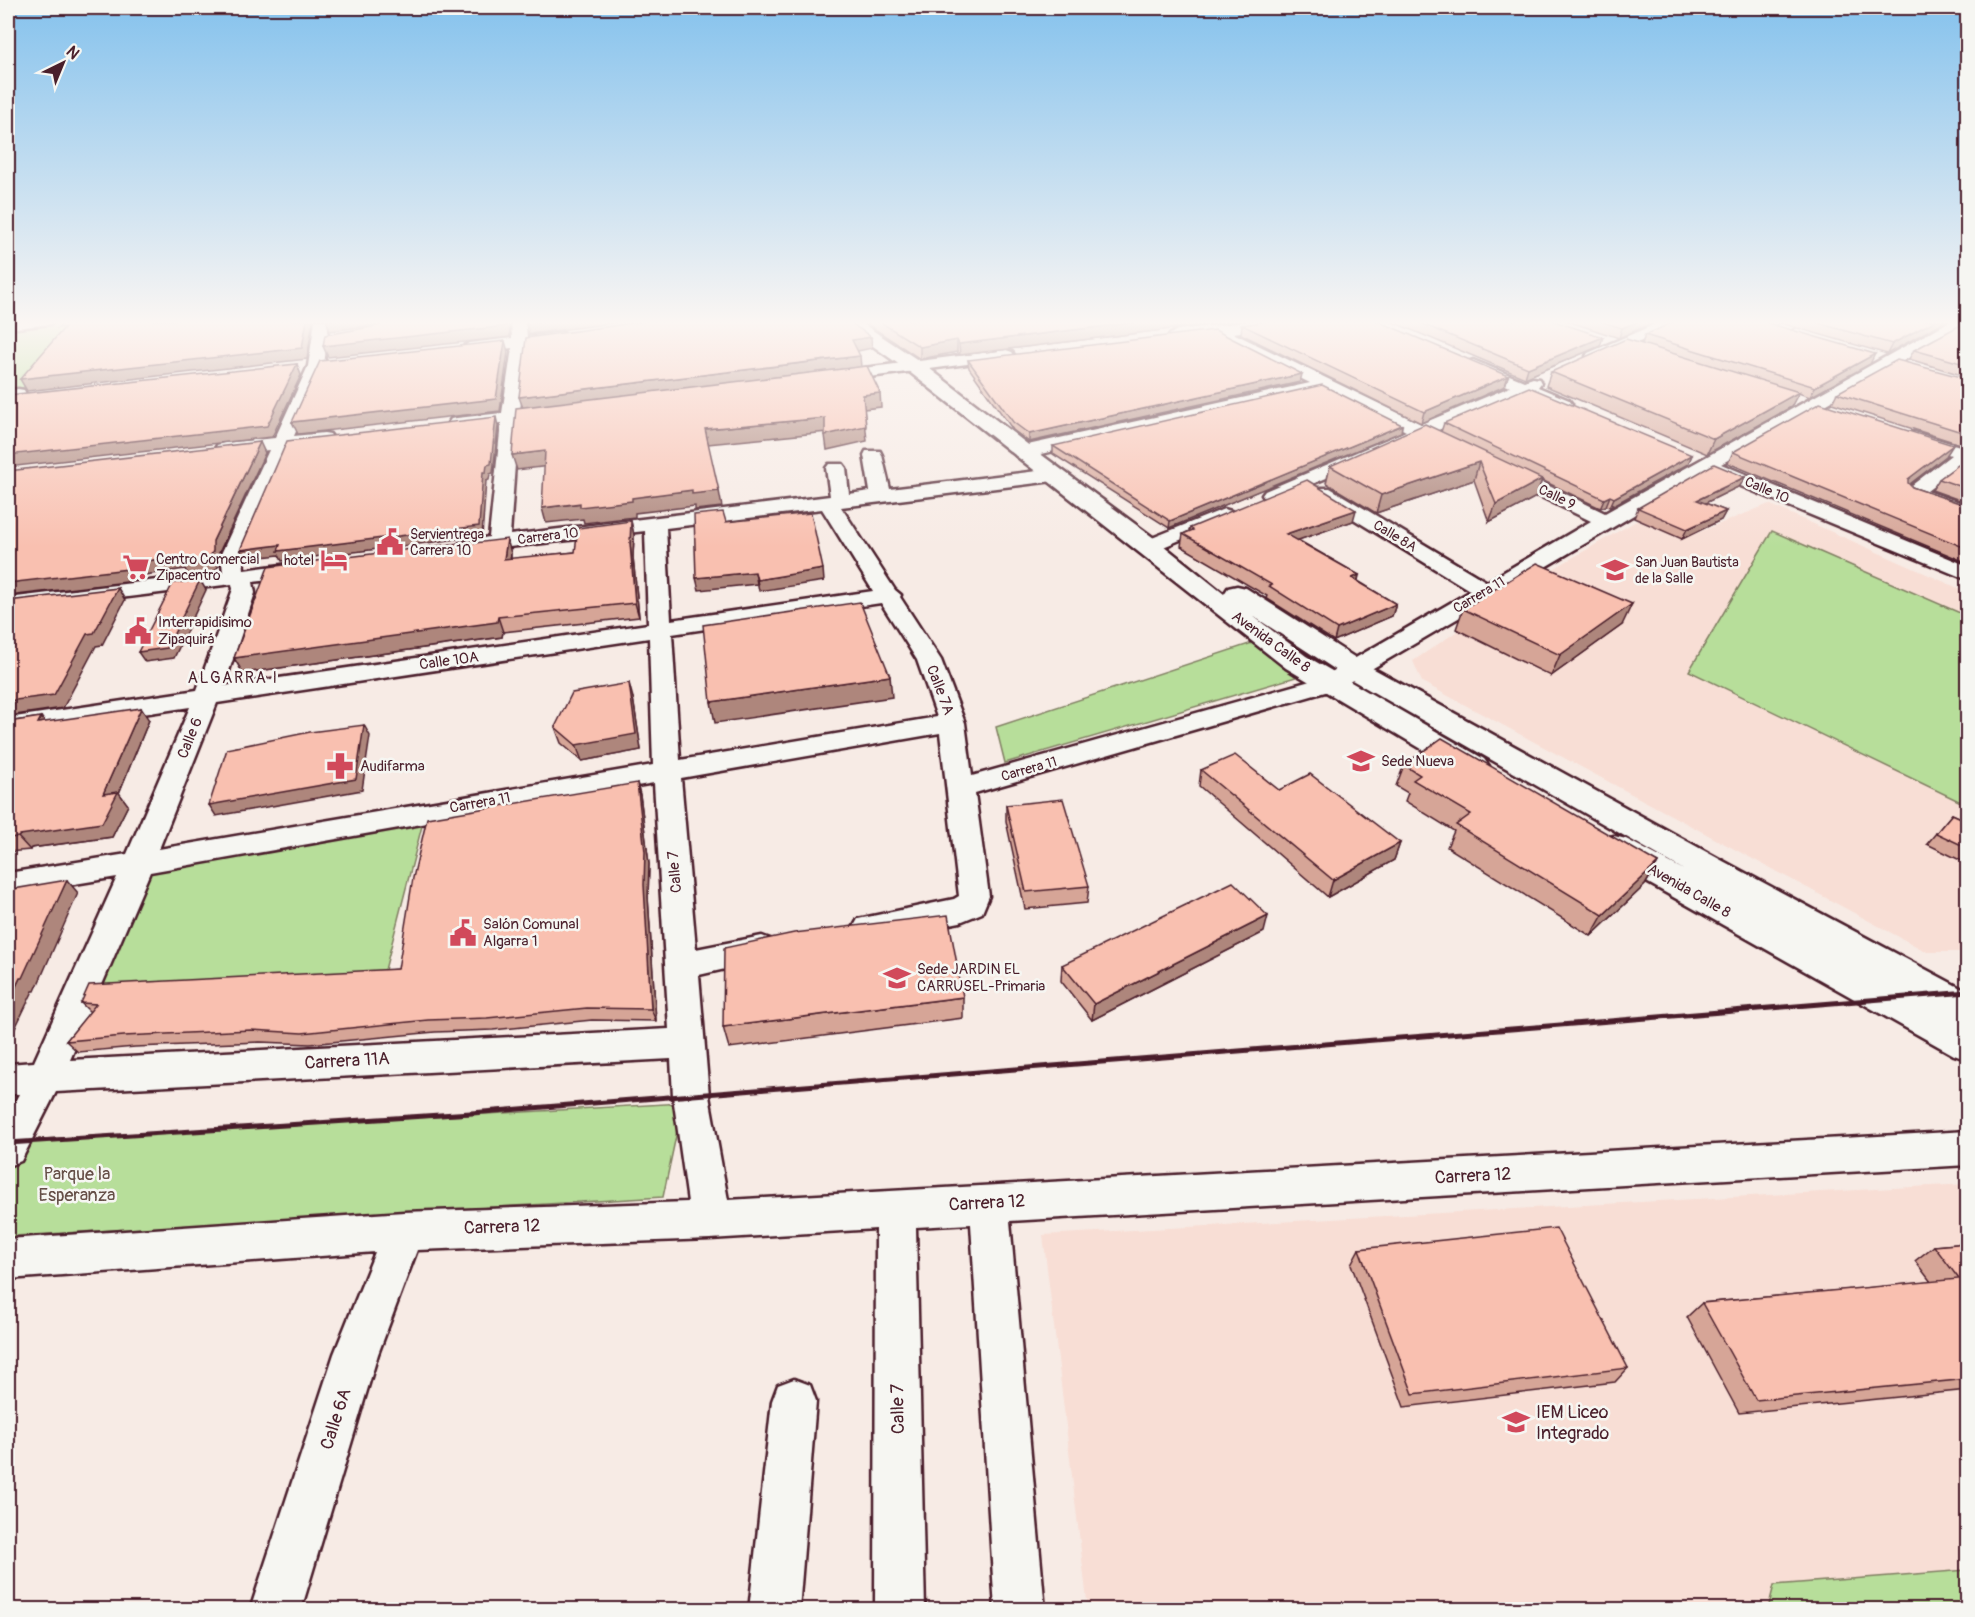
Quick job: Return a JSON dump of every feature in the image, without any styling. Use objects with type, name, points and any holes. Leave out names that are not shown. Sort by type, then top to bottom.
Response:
[{"type":"main road","name":"Avenida Calle 8","points":[[951,395],[1149,546],[1172,567],[1296,663],[1342,676],[1721,876],[1968,1011]]},
{"type":"main road","name":"Avenida Calle 8","points":[[1342,676],[1686,890],[1968,1043]]},
{"type":"street","name":"Calle 6","points":[[8,1149],[139,864],[207,697],[244,593],[241,578],[232,570],[232,554],[307,395]]},
{"type":"street","points":[[499,542],[513,395]]},
{"type":"street","points":[[1023,452],[1276,395]]},
{"type":"street","points":[[1345,395],[1452,446]]},
{"type":"street","points":[[1149,546],[1306,482],[1504,395]]},
{"type":"street","points":[[1543,395],[1577,410]]},
{"type":"street","name":"Carrera 11","points":[[961,789],[1270,702],[1342,676],[1606,520],[1830,395]]},
{"type":"street","points":[[12,398],[37,396]]},
{"type":"street","points":[[1791,398],[1835,412]]},
{"type":"street","points":[[442,425],[569,410]]},
{"type":"street","points":[[1900,432],[1966,452]]},
{"type":"street","points":[[203,452],[340,436]]},
{"type":"street","points":[[1966,452],[1913,492],[1968,512]]},
{"type":"street","points":[[873,455],[881,495]]},
{"type":"street","name":"Calle 10","points":[[1684,455],[1968,574]]},
{"type":"street","name":"Calle 9","points":[[1493,466],[1606,520]]},
{"type":"street","points":[[834,501],[836,468]]},
{"type":"street","name":"Carrera 10","points":[[452,549],[1053,474]]},
{"type":"street","name":"Calle 8A","points":[[1306,482],[1485,590]]},
{"type":"street","name":"Calle 7A","points":[[834,501],[929,660],[952,723],[974,896],[971,905],[844,933]]},
{"type":"street","name":"Calle 7","points":[[655,524],[662,630],[667,770],[690,1096],[706,1179],[710,1220]]},
{"type":"street","points":[[8,605],[241,578],[323,566]]},
{"type":"street","name":"Calle 10A","points":[[8,726],[890,595]]},
{"type":"street","name":"Carrera 11","points":[[8,884],[139,864],[667,770],[952,723]]},
{"type":"street","points":[[682,965],[786,944]]},
{"type":"street","name":"Carrera 11A","points":[[8,1079],[687,1043]]},
{"type":"street","name":"Carrera 12","points":[[8,1259],[404,1231],[710,1220],[1968,1148]]},
{"type":"street","points":[[989,1203],[1020,1610]]},
{"type":"street","name":"Calle 7","points":[[896,1208],[900,1610]]},
{"type":"street","name":"Calle 6A","points":[[275,1610],[356,1354],[404,1231]]},
{"type":"street","points":[[774,1610],[794,1401]]},
{"type":"shaded area","points":[[1769,504],[1967,592],[1967,952],[1927,952],[1422,682],[1413,661],[1529,583],[1638,520],[1682,539]]},
{"type":"shaded area","name":"IEM Liceo Integrado","points":[[1967,1184],[1967,1609],[1088,1609],[1043,1235]]},
{"type":"green space","points":[[1772,531],[1967,616],[1967,805],[1689,671]]},
{"type":"green space","points":[[1252,643],[1296,677],[1005,763],[996,727]]},
{"type":"green space","points":[[424,818],[385,970],[93,992],[145,866]]},
{"type":"green space","name":"Parque la Esperanza","points":[[683,1103],[663,1197],[15,1236],[8,1248],[8,1141]]},
{"type":"green space","points":[[1967,1570],[1967,1609],[1768,1609],[1774,1585]]},
{"type":"building","points":[[8,395],[282,395],[267,426],[8,455]]},
{"type":"building","points":[[304,395],[497,395],[496,399],[292,422]]},
{"type":"building","points":[[621,395],[863,395],[866,426],[825,435],[825,418],[705,429],[719,491],[692,494],[692,490],[632,498],[632,501],[580,507],[580,503],[542,508],[545,451],[512,455],[516,408]]},
{"type":"building","points":[[994,395],[1204,395],[1029,434],[1013,422]]},
{"type":"building","points":[[1276,395],[1343,395],[1402,425],[1170,521],[1053,446]]},
{"type":"building","points":[[1389,395],[1463,395],[1424,412]]},
{"type":"building","points":[[1509,395],[1549,395],[1692,455],[1614,498],[1610,496],[1604,499],[1444,423]]},
{"type":"building","points":[[1608,395],[1793,395],[1714,439]]},
{"type":"building","points":[[1845,395],[1968,395],[1968,434]]},
{"type":"building","points":[[1820,403],[1953,445],[1908,479],[1908,483],[1912,487],[1968,506],[1968,549],[1733,452]]},
{"type":"building","points":[[496,417],[491,464],[487,465],[486,472],[483,472],[479,526],[278,551],[280,545],[240,550],[287,441]]},
{"type":"building","points":[[1425,424],[1542,479],[1496,504],[1479,462],[1381,495],[1330,466]]},
{"type":"building","points":[[260,442],[213,541],[213,551],[208,560],[182,563],[185,556],[131,563],[128,569],[8,583],[8,471]]},
{"type":"building","points":[[1968,458],[1968,489],[1939,479]]},
{"type":"building","points":[[1714,464],[1745,477],[1697,500],[1726,511],[1687,529],[1638,508]]},
{"type":"building","points":[[1307,480],[1356,510],[1286,534],[1359,575],[1352,578],[1396,604],[1337,629],[1269,586],[1272,585],[1183,534],[1193,530],[1190,528]]},
{"type":"building","points":[[723,512],[726,522],[811,513],[823,569],[757,580],[755,572],[696,578],[694,515]]},
{"type":"building","points":[[631,521],[630,543],[635,603],[498,617],[497,622],[234,658],[268,567],[507,539],[504,559],[575,552],[578,528]]},
{"type":"building","points":[[1537,563],[1632,604],[1560,655],[1463,609]]},
{"type":"building","points":[[200,580],[167,648],[138,652],[173,583]]},
{"type":"building","points":[[118,588],[94,633],[87,634],[54,695],[8,701],[8,601]]},
{"type":"building","points":[[860,602],[890,676],[711,702],[703,625]]},
{"type":"building","points":[[629,683],[636,734],[576,745],[555,727],[572,693]]},
{"type":"building","points":[[141,708],[103,794],[118,792],[102,823],[8,838],[8,722],[41,717],[38,723]]},
{"type":"building","points":[[364,725],[356,779],[209,805],[227,749],[310,732]]},
{"type":"building","points":[[1442,738],[1658,863],[1603,915],[1456,825],[1471,814],[1413,780],[1420,775],[1404,765]]},
{"type":"building","points":[[1235,755],[1279,790],[1310,774],[1400,843],[1333,880],[1201,770]]},
{"type":"building","points":[[637,783],[645,852],[644,885],[651,1009],[587,1008],[487,1018],[428,1020],[302,1033],[251,1030],[66,1041],[96,1004],[81,1003],[89,985],[398,969],[413,878],[427,818]]},
{"type":"building","points":[[1063,799],[1089,886],[1026,892],[1006,805]]},
{"type":"building","points":[[1952,814],[1968,821],[1968,848],[1936,833]]},
{"type":"building","points":[[67,880],[22,978],[8,1003],[8,890]]},
{"type":"building","points":[[1233,882],[1268,916],[1094,1004],[1062,965]]},
{"type":"building","points":[[948,915],[963,997],[723,1027],[724,948],[794,933]]},
{"type":"building","points":[[1556,1228],[1628,1368],[1413,1394],[1359,1249]]},
{"type":"building","points":[[1968,1243],[1968,1379],[1756,1400],[1702,1303],[1959,1279],[1934,1246]]},
{"type":"railway","points":[[8,1143],[471,1113],[1968,992]]},
{"type":"place","name":"Servientrega Carrera 10","points":[[390,542]]},
{"type":"place","name":"hotel","points":[[334,560]]},
{"type":"place","name":"Centro Comercial Zipacentro","points":[[136,567]]},
{"type":"place","name":"San Juan Bautista de la Salle","points":[[1615,570]]},
{"type":"place","name":"Interrapidisimo Zipaquirá","points":[[138,631]]},
{"type":"place","name":"Sede Nueva","points":[[1361,761]]},
{"type":"place","name":"Audifarma","points":[[340,766]]},
{"type":"place","name":"Salón Comunal Algarra 1","points":[[463,933]]},
{"type":"place","name":"Sede JARDIN EL CARRUSEL-Primaria","points":[[897,978]]},
{"type":"place","name":"IEM Liceo Integrado","points":[[1516,1422]]},
{"type":"district","name":"ALGARRA I","points":[[233,678]]}]
